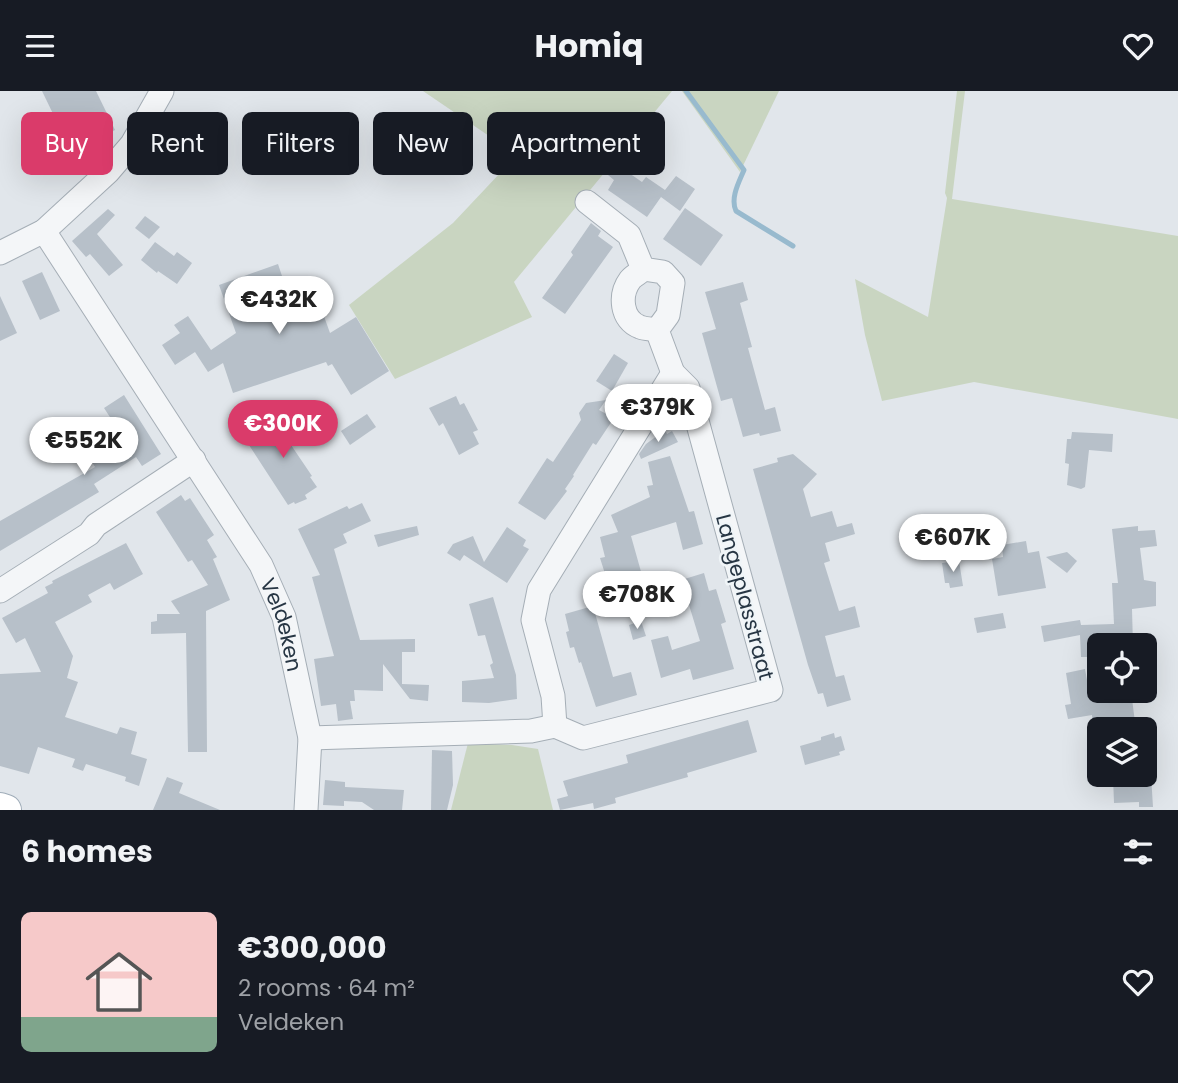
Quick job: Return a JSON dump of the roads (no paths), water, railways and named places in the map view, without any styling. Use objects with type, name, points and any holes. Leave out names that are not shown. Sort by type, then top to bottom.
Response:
[{"type":"main road","points":[[0,808],[6,810]]},
{"type":"street","points":[[0,253],[44,230],[108,172],[132,144],[162,91]]},
{"type":"street","points":[[587,202],[629,235],[643,269]]},
{"type":"street","name":"Veldeken","points":[[44,230],[261,565],[284,617],[310,739],[306,810]]},
{"type":"street","points":[[643,269],[663,272],[673,283],[668,315],[657,330],[639,327],[628,319],[623,306],[624,293],[630,280],[643,269]]},
{"type":"street","name":"Langeplasstraat","points":[[310,739],[531,731],[555,726],[583,738],[771,690],[688,388],[673,373],[657,330]]},
{"type":"street","points":[[555,726],[553,696],[533,620],[539,590],[673,373]]},
{"type":"street","points":[[0,591],[89,534],[96,525],[194,460]]},
{"type":"waterway","points":[[686,91],[744,170],[735,195],[736,211],[793,246]]}]
